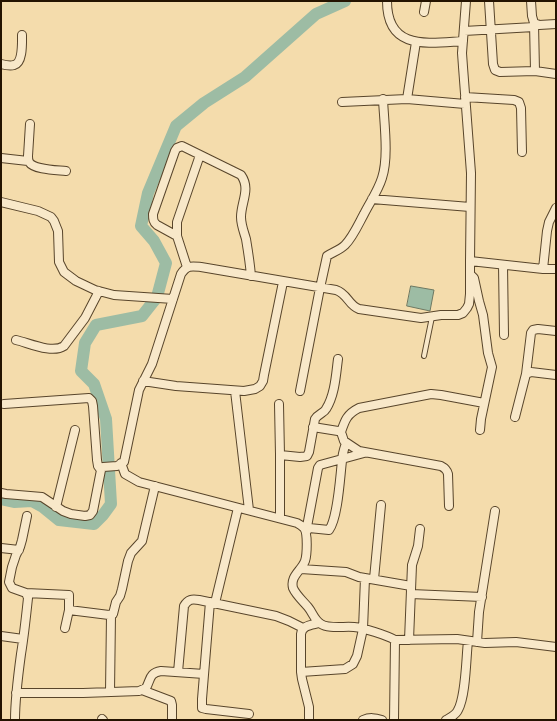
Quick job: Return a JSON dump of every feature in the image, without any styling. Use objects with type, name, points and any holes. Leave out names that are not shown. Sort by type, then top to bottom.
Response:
[{"type":"street","points":[[387,1],[390,23],[398,34],[405,38],[416,42],[428,43],[463,41]]},
{"type":"street","points":[[424,12],[426,1]]},
{"type":"street","points":[[102,469],[124,462],[139,390],[152,364],[181,274],[187,267],[191,266],[341,292],[347,297],[352,305],[360,309],[421,318],[441,315],[458,315],[463,313],[467,308],[470,294],[471,173],[462,67],[466,1]]},
{"type":"street","points":[[489,1],[493,64],[495,70],[500,72],[535,71],[556,74]]},
{"type":"street","points":[[531,1],[534,25],[535,71]]},
{"type":"street","points":[[464,31],[556,24]]},
{"type":"street","points":[[1,64],[12,66],[18,63],[21,54],[22,35]]},
{"type":"street","points":[[407,99],[416,42]]},
{"type":"street","points":[[342,102],[383,99],[465,101],[514,100],[518,102],[521,108],[522,152]]},
{"type":"street","points":[[300,391],[327,256],[346,244],[358,226],[382,178],[386,152],[383,99]]},
{"type":"street","points":[[28,161],[30,124]]},
{"type":"street","points":[[177,236],[154,223],[153,214],[175,151],[177,148],[184,147],[241,175],[244,180],[245,190],[241,217],[250,262],[251,276]]},
{"type":"street","points":[[187,267],[177,236],[177,222],[200,155]]},
{"type":"street","points":[[1,158],[28,161],[36,167],[66,171]]},
{"type":"street","points":[[372,199],[470,207]]},
{"type":"street","points":[[1,202],[38,211],[51,217],[58,231],[59,262],[64,272],[76,281],[98,291],[114,295],[173,299]]},
{"type":"street","points":[[543,269],[546,231],[556,208]]},
{"type":"street","points":[[470,261],[543,269],[556,269]]},
{"type":"street","points":[[503,265],[504,335]]},
{"type":"street","points":[[470,272],[474,278],[483,315],[488,352],[492,367],[480,430]]},
{"type":"street","points":[[143,381],[176,386],[235,391],[255,389],[260,386],[263,381],[283,282]]},
{"type":"street","points":[[16,340],[49,349],[61,348],[85,318],[98,291]]},
{"type":"street","points":[[515,417],[526,374],[531,333],[533,330],[538,329],[556,331]]},
{"type":"street","points":[[280,455],[300,457],[307,456],[315,419],[325,411],[331,397],[338,359]]},
{"type":"street","points":[[526,374],[531,372],[556,375]]},
{"type":"street","points":[[235,391],[249,510]]},
{"type":"street","points":[[448,506],[447,470],[441,466],[359,451],[344,441],[341,432],[348,416],[359,408],[431,394],[484,403]]},
{"type":"street","points":[[4,404],[89,398],[92,401],[93,406],[98,466],[102,469]]},
{"type":"street","points":[[279,404],[280,518]]},
{"type":"street","points":[[313,427],[341,432]]},
{"type":"street","points":[[56,507],[75,430]]},
{"type":"street","points":[[306,532],[309,528],[329,530],[332,526],[342,458],[346,443]]},
{"type":"street","points":[[366,452],[320,464],[318,468],[306,532],[305,561],[294,576],[292,582],[296,593],[311,610],[319,623],[324,626],[355,627],[389,636],[395,640],[457,639],[485,643],[516,642],[556,647]]},
{"type":"street","points":[[119,464],[125,474],[139,482],[297,523],[304,527],[306,532]]},
{"type":"street","points":[[1,493],[42,497],[56,507],[71,514],[85,516],[90,515],[93,511],[102,469]]},
{"type":"street","points":[[110,692],[112,615],[116,602],[121,594],[130,556],[142,541],[154,486]]},
{"type":"street","points":[[374,579],[381,505]]},
{"type":"street","points":[[238,508],[212,602],[204,674],[202,708],[249,714]]},
{"type":"street","points":[[477,642],[479,612],[495,511]]},
{"type":"street","points":[[10,586],[9,582],[12,567],[22,540],[27,516]]},
{"type":"street","points":[[409,640],[412,565],[418,546],[420,529]]},
{"type":"street","points":[[1,548],[19,550]]},
{"type":"street","points":[[300,569],[346,572],[359,577],[374,579],[411,590],[482,598]]},
{"type":"street","points":[[301,672],[340,670],[350,667],[353,664],[357,656],[363,629],[365,578]]},
{"type":"street","points":[[1,585],[10,586],[26,593],[69,595],[69,610],[65,628]]},
{"type":"street","points":[[15,720],[16,693],[28,598],[26,593]]},
{"type":"street","points":[[178,672],[184,606],[189,600],[212,602],[276,616],[303,628],[319,623]]},
{"type":"street","points":[[69,610],[112,615]]},
{"type":"street","points":[[303,628],[301,631],[301,672],[309,706],[309,720]]},
{"type":"street","points":[[1,636],[23,639]]},
{"type":"street","points":[[394,720],[395,640]]},
{"type":"street","points":[[446,720],[457,712],[461,704],[468,641]]},
{"type":"street","points":[[16,693],[130,692],[146,688],[153,673],[178,672],[204,674]]},
{"type":"street","points":[[142,690],[171,701],[172,720]]},
{"type":"street","points":[[363,720],[372,718],[382,720]]},
{"type":"lane","points":[[424,356],[432,317]]},
{"type":"shaded area","points":[[411,286],[434,290],[430,311],[407,306]]},
{"type":"waterway","points":[[1,499],[14,502],[32,501],[43,507],[59,520],[94,524],[111,504],[106,419],[94,384],[81,371],[85,343],[96,325],[142,316],[157,297],[166,263],[154,241],[141,226],[148,193],[176,126],[204,103],[245,77],[316,14],[345,1]]}]
